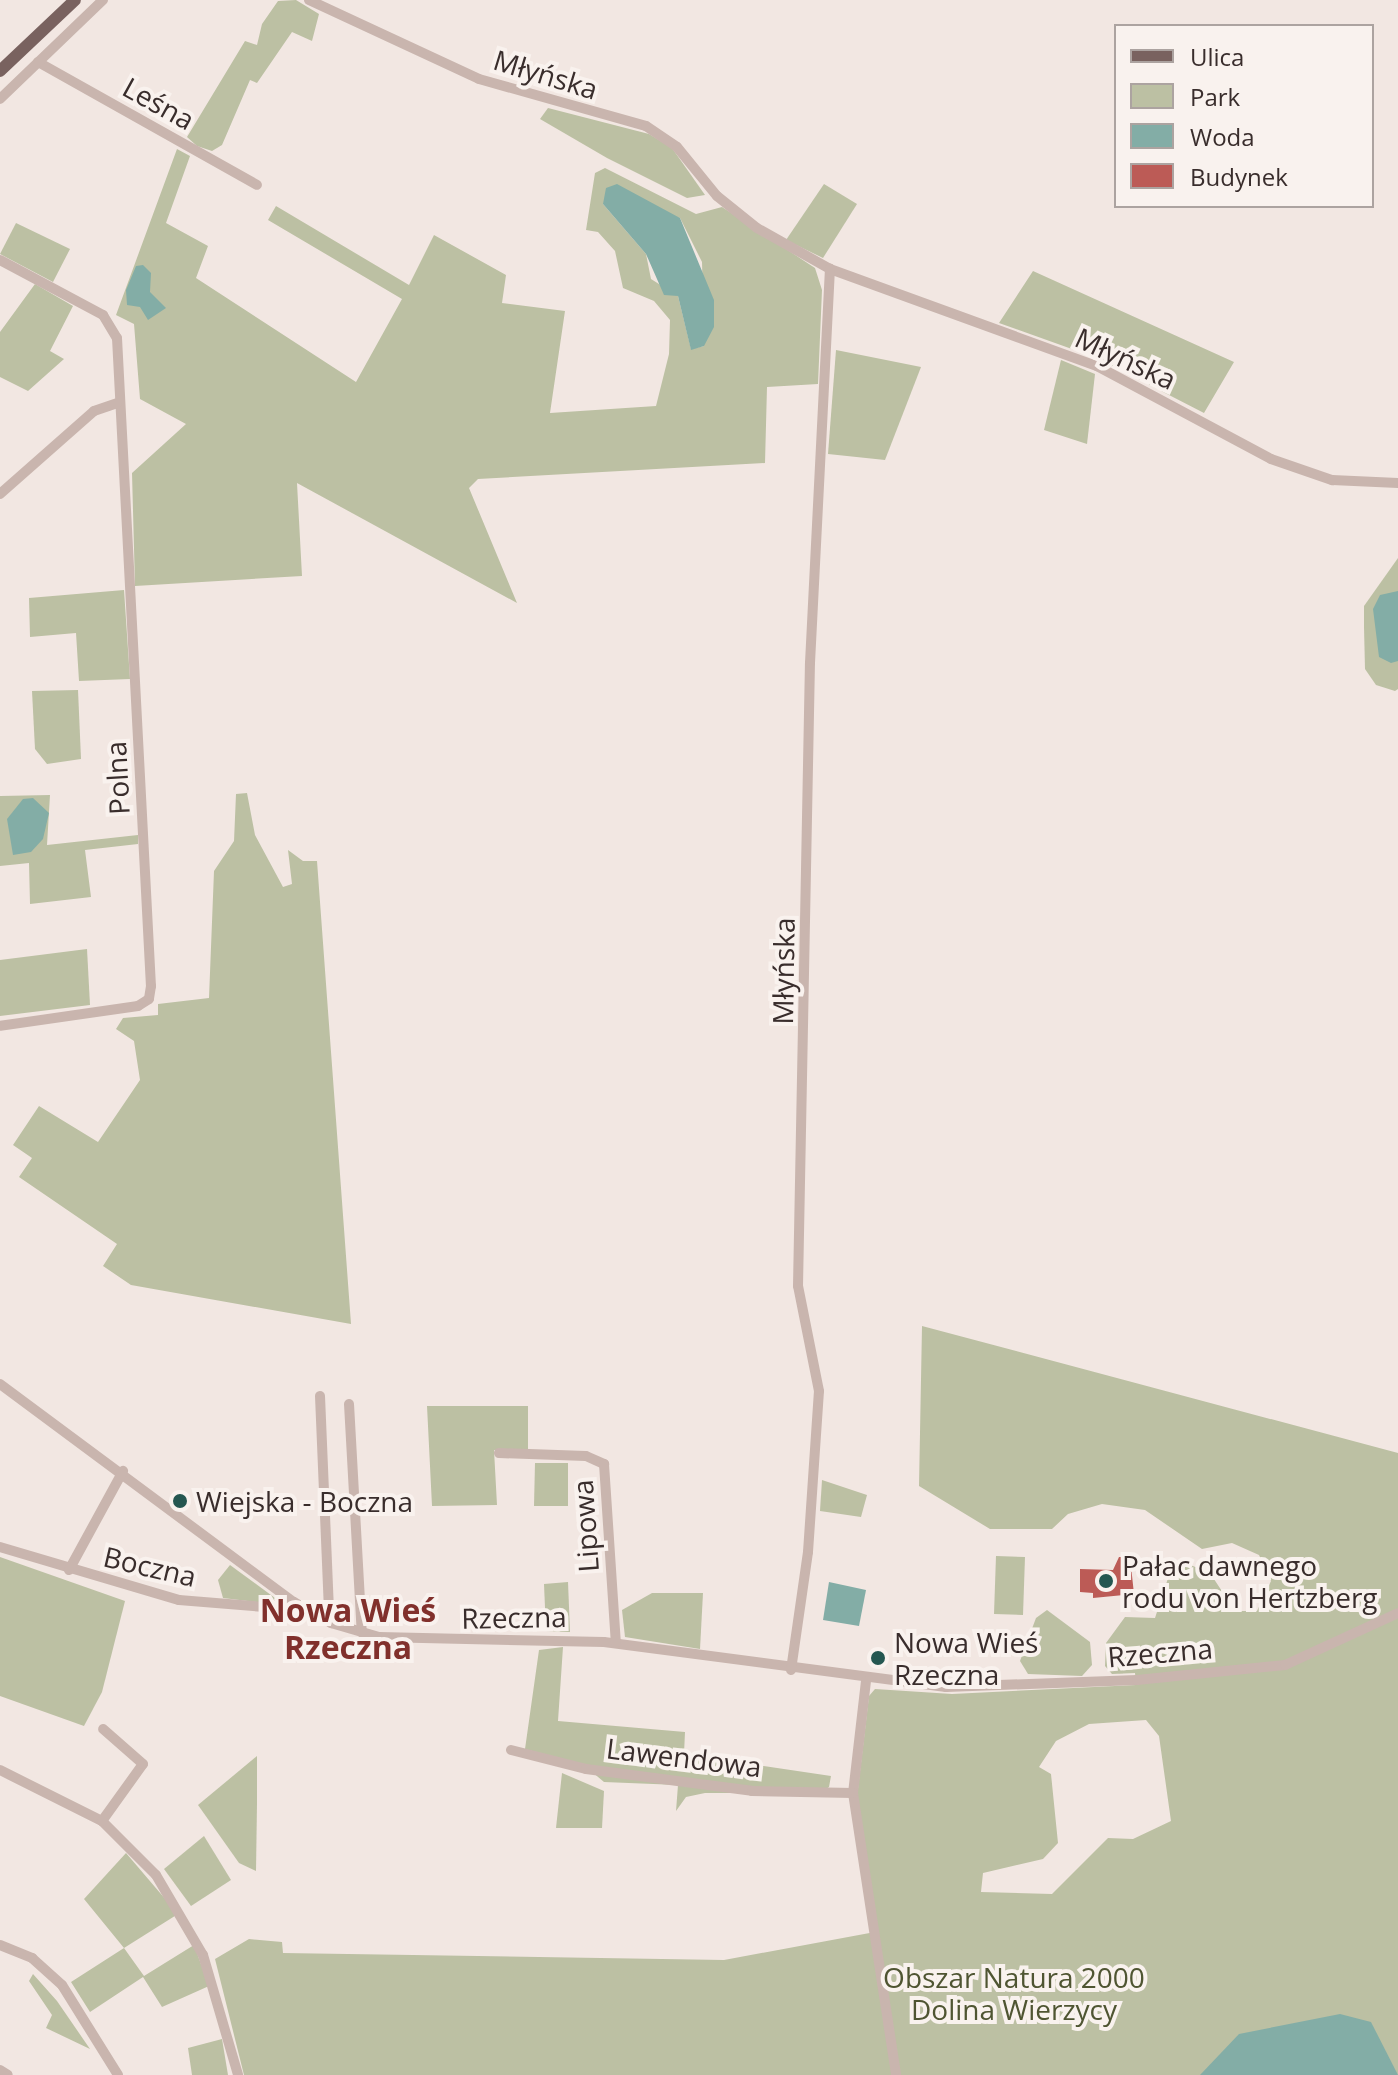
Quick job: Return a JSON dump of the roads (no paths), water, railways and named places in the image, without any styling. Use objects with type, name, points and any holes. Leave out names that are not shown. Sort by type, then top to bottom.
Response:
[{"type":"main road","points":[[2,67],[75,0]]},
{"type":"street","points":[[0,99],[103,0]]},
{"type":"street","name":"Młyńska","points":[[309,0],[479,79],[646,126],[677,147],[717,196],[757,228],[830,269],[1097,366],[1271,459],[1332,480],[1398,483]]},
{"type":"street","name":"Leśna","points":[[38,62],[257,185]]},
{"type":"street","points":[[0,260],[111,322],[118,347],[117,403],[94,411],[0,494]]},
{"type":"street","name":"Młyńska","points":[[791,1670],[819,1407],[818,1361],[798,1286],[810,663],[830,269]]},
{"type":"street","name":"Polna","points":[[0,1026],[138,1006],[149,999],[151,986],[117,403]]},
{"type":"street","name":"Rzeczna","points":[[0,1384],[123,1471],[294,1602],[323,1619],[362,1633],[419,1642],[616,1643],[866,1681],[976,1687],[1285,1665],[1398,1613]]},
{"type":"street","points":[[320,1396],[329,1608],[323,1619]]},
{"type":"street","points":[[349,1404],[362,1633]]},
{"type":"street","name":"Lipowa","points":[[499,1453],[586,1456],[604,1464],[616,1643]]},
{"type":"street","points":[[69,1570],[123,1471]]},
{"type":"street","name":"Boczna","points":[[0,1547],[69,1570],[179,1600],[265,1607],[294,1602]]},
{"type":"street","points":[[866,1681],[853,1793],[896,2075]]},
{"type":"street","points":[[102,1821],[143,1764],[103,1729]]},
{"type":"street","name":"Lawendowa","points":[[511,1750],[586,1769],[752,1791],[853,1793]]},
{"type":"street","points":[[0,1770],[102,1821],[156,1875],[189,1924],[213,1981],[238,2075]]},
{"type":"street","points":[[0,1945],[32,1958],[62,1985],[118,2075]]},
{"type":"street","points":[[0,2070],[8,2075]]},
{"type":"water","points":[[617,184],[680,218],[714,300],[714,327],[704,346],[691,350],[678,296],[664,295],[646,254],[603,204],[606,188]]},
{"type":"water","points":[[143,265],[151,273],[150,292],[166,308],[148,320],[140,307],[127,305],[126,290],[136,266]]},
{"type":"water","points":[[1398,591],[1398,661],[1391,663],[1379,657],[1373,609],[1380,595]]},
{"type":"water","points":[[33,798],[49,813],[43,839],[31,852],[13,855],[7,819],[23,799]]},
{"type":"water","points":[[829,1582],[866,1590],[859,1626],[823,1620]]},
{"type":"water","points":[[1340,2014],[1371,2022],[1398,2075],[1200,2075],[1239,2034]]},
{"type":"place","name":"Wiejska - Boczna","points":[[180,1501]]},
{"type":"place","name":"Pałac dawnego rodu von Hertzberg","points":[[1106,1581]]},
{"type":"place","name":"Nowa Wieś Rzeczna","points":[[878,1658]]},
{"type":"district","name":"Nowa Wieś Rzeczna","points":[[348,1630]]},
{"type":"park label","name":"Obszar Natura 2000 Dolina Wierzycy","points":[[1014,1993]]}]
